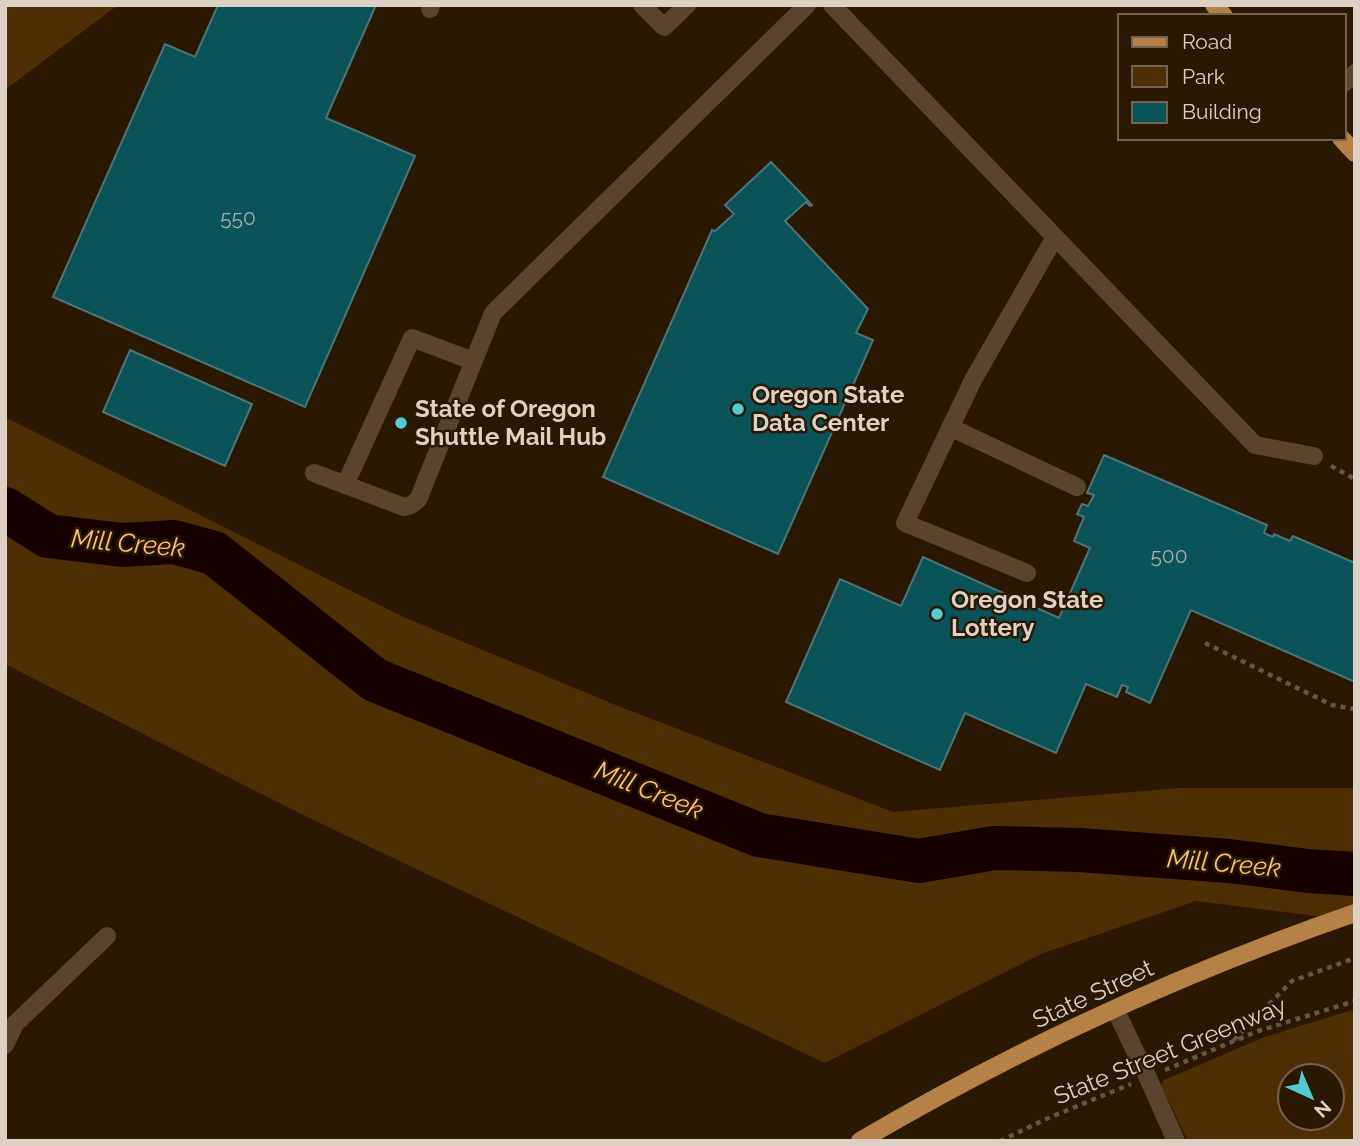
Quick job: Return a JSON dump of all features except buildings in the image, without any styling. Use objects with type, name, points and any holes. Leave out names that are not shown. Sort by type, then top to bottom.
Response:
[{"type":"main road","points":[[1343,140],[1355,153]]},
{"type":"main road","name":"State Street","points":[[860,1141],[990,1069],[1115,1009],[1355,912]]},
{"type":"lane","points":[[642,5],[664,27],[687,5]]},
{"type":"lane","points":[[314,473],[404,507],[418,500],[493,313],[807,5]]},
{"type":"lane","points":[[832,5],[1255,445],[1314,456]]},
{"type":"lane","points":[[1027,573],[905,523],[973,380],[1055,237]]},
{"type":"lane","points":[[345,485],[412,338],[473,361]]},
{"type":"lane","points":[[950,427],[1077,487]]},
{"type":"lane","points":[[5,1045],[15,1024],[107,936]]},
{"type":"lane","points":[[1115,1009],[1176,1141]]},
{"type":"path","points":[[1314,456],[1355,479]]},
{"type":"path","points":[[1205,643],[1332,705],[1355,709]]},
{"type":"path","points":[[1233,1042],[1292,981],[1355,958]]},
{"type":"path","name":"State Street Greenway","points":[[1000,1141],[1046,1119],[1258,1031],[1355,1001]]},
{"type":"green space","points":[[5,5],[118,5],[5,90]]},
{"type":"green space","points":[[5,417],[399,615],[613,704],[893,812],[1179,788],[1355,788],[1355,921],[1196,901],[1041,954],[825,1063],[305,816],[5,664]]},
{"type":"green space","points":[[1355,1009],[1355,1141],[1188,1141],[1161,1085],[1164,1080],[1262,1038]]},
{"type":"waterway","name":"Mill Creek","points":[[5,509],[48,536],[122,545],[174,542],[214,553],[375,680],[759,835],[919,861],[994,848],[1080,850],[1355,874]]},
{"type":"place","name":"Oregon State Data Center","points":[[738,409]]},
{"type":"place","name":"State of Oregon Shuttle Mail Hub","points":[[401,423]]},
{"type":"place","name":"Oregon State Lottery","points":[[937,614]]}]
